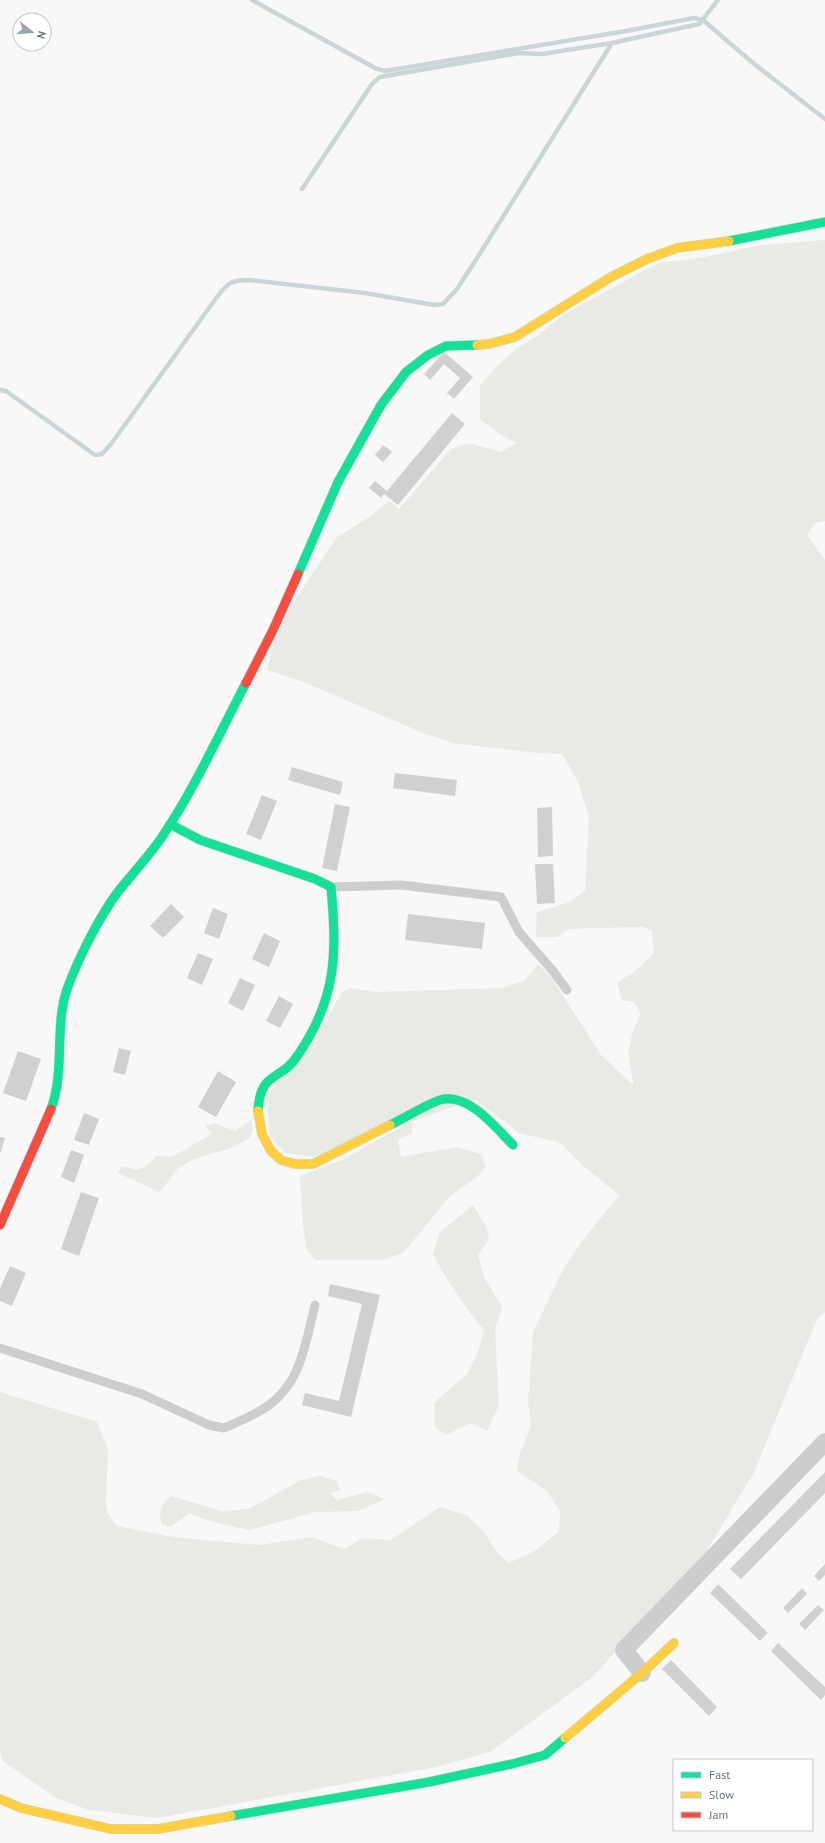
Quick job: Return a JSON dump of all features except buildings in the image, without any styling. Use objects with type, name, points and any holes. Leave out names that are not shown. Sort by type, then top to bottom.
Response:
[{"type":"street","points":[[0,1225],[43,1129],[55,1098],[60,1060],[62,1015],[68,985],[86,945],[116,895],[162,837],[190,790],[273,630],[338,482],[381,405],[406,372],[428,355],[446,346],[489,344],[514,337],[611,277],[647,259],[671,250],[741,239],[825,222]]},
{"type":"street","points":[[170,824],[200,840],[315,879],[331,887],[335,959],[327,997],[306,1041],[292,1064],[269,1079],[263,1086],[258,1106],[260,1131],[267,1146],[278,1158],[287,1162],[313,1164],[440,1100],[455,1100],[474,1107],[513,1145]]},
{"type":"street","points":[[642,1673],[624,1650],[825,1442]]},
{"type":"street","points":[[0,1798],[21,1808],[111,1829],[158,1829],[429,1782],[545,1755],[642,1673],[674,1643]]},
{"type":"lane","points":[[331,887],[402,885],[501,897],[519,932],[553,971],[567,990]]},
{"type":"lane","points":[[0,1348],[142,1394],[210,1425],[224,1428],[264,1409],[288,1388],[300,1367],[315,1305]]},
{"type":"shaded area","points":[[825,240],[825,521],[815,523],[807,535],[825,560],[825,1312],[817,1319],[754,1472],[700,1562],[590,1679],[490,1752],[436,1767],[157,1818],[89,1810],[56,1798],[3,1761],[0,1752],[0,1392],[97,1422],[108,1450],[106,1505],[108,1514],[117,1526],[173,1537],[259,1545],[312,1537],[344,1549],[363,1538],[391,1540],[440,1507],[468,1516],[484,1532],[496,1551],[508,1563],[532,1553],[559,1531],[560,1511],[547,1491],[517,1471],[520,1453],[531,1426],[528,1402],[533,1332],[563,1270],[580,1244],[619,1195],[583,1166],[561,1143],[519,1133],[475,1099],[313,1157],[286,1153],[270,1137],[266,1096],[314,1042],[342,992],[351,988],[376,992],[502,988],[524,981],[538,964],[551,977],[601,1055],[634,1086],[628,1054],[632,1034],[641,1013],[634,1002],[622,1000],[617,983],[635,971],[654,953],[652,931],[643,927],[570,929],[557,937],[536,937],[537,912],[567,903],[585,891],[589,817],[578,782],[562,754],[538,753],[452,743],[421,732],[301,681],[267,670],[273,645],[289,609],[337,537],[371,516],[389,501],[399,509],[451,449],[469,443],[500,452],[517,443],[498,433],[480,419],[480,386],[492,371],[514,350],[537,336],[563,315],[658,263],[705,257],[761,245]]},
{"type":"shaded area","points":[[251,1120],[253,1128],[250,1138],[234,1147],[194,1159],[178,1168],[160,1192],[118,1173],[121,1166],[141,1169],[148,1165],[156,1156],[172,1156],[179,1154],[212,1134],[205,1126],[214,1123],[235,1131]]},
{"type":"shaded area","points":[[412,1121],[412,1133],[398,1140],[401,1157],[458,1147],[481,1154],[486,1166],[478,1176],[450,1196],[403,1253],[382,1260],[315,1260],[307,1250],[303,1226],[300,1176],[340,1161]]},
{"type":"shaded area","points":[[473,1205],[487,1228],[489,1239],[478,1255],[484,1277],[502,1307],[495,1329],[499,1405],[487,1431],[471,1423],[446,1435],[435,1427],[434,1403],[468,1373],[478,1352],[484,1330],[456,1293],[433,1254],[440,1232]]},
{"type":"shaded area","points":[[320,1476],[336,1481],[340,1490],[330,1494],[337,1500],[367,1492],[384,1499],[359,1511],[316,1512],[249,1530],[213,1522],[189,1513],[171,1527],[162,1525],[160,1512],[164,1503],[171,1496],[221,1511],[249,1509],[301,1480]]},
{"type":"waterway","points":[[252,0],[375,68],[385,71],[626,31],[694,18],[703,20],[753,63],[825,119]]},
{"type":"waterway","points":[[0,390],[6,391],[95,455],[102,454],[111,444],[217,297],[230,283],[249,280],[365,293],[434,305],[443,304],[457,289],[612,43],[699,24],[718,0]]},
{"type":"waterway","points":[[302,189],[372,84],[380,77],[519,53],[542,54],[612,43]]},
{"type":"traffic: fast","points":[[729,241],[825,222]]},
{"type":"traffic: fast","points":[[298,574],[338,482],[381,405],[406,372],[428,355],[446,346],[477,345]]},
{"type":"traffic: fast","points":[[51,1109],[58,1078],[60,1030],[64,999],[79,961],[90,937],[110,903],[157,844],[174,818],[196,780],[246,683]]},
{"type":"traffic: fast","points":[[170,824],[200,840],[315,879],[331,887],[334,933],[331,974],[327,994],[311,1034],[298,1055],[285,1069],[267,1082],[260,1098],[258,1111]]},
{"type":"traffic: fast","points":[[390,1125],[435,1102],[450,1099],[461,1101],[471,1106],[489,1121],[513,1145]]},
{"type":"traffic: fast","points":[[231,1816],[429,1782],[512,1764],[545,1755],[565,1738]]},
{"type":"traffic: slow","points":[[477,345],[489,344],[515,337],[611,277],[647,259],[677,248],[729,241]]},
{"type":"traffic: slow","points":[[258,1111],[262,1134],[271,1151],[281,1160],[295,1164],[313,1164],[390,1125]]},
{"type":"traffic: slow","points":[[565,1738],[642,1673],[674,1643]]},
{"type":"traffic: slow","points":[[0,1799],[21,1808],[111,1829],[158,1829],[231,1816]]},
{"type":"traffic: jam","points":[[246,683],[273,630],[298,574]]},
{"type":"traffic: jam","points":[[0,1225],[51,1109]]}]
